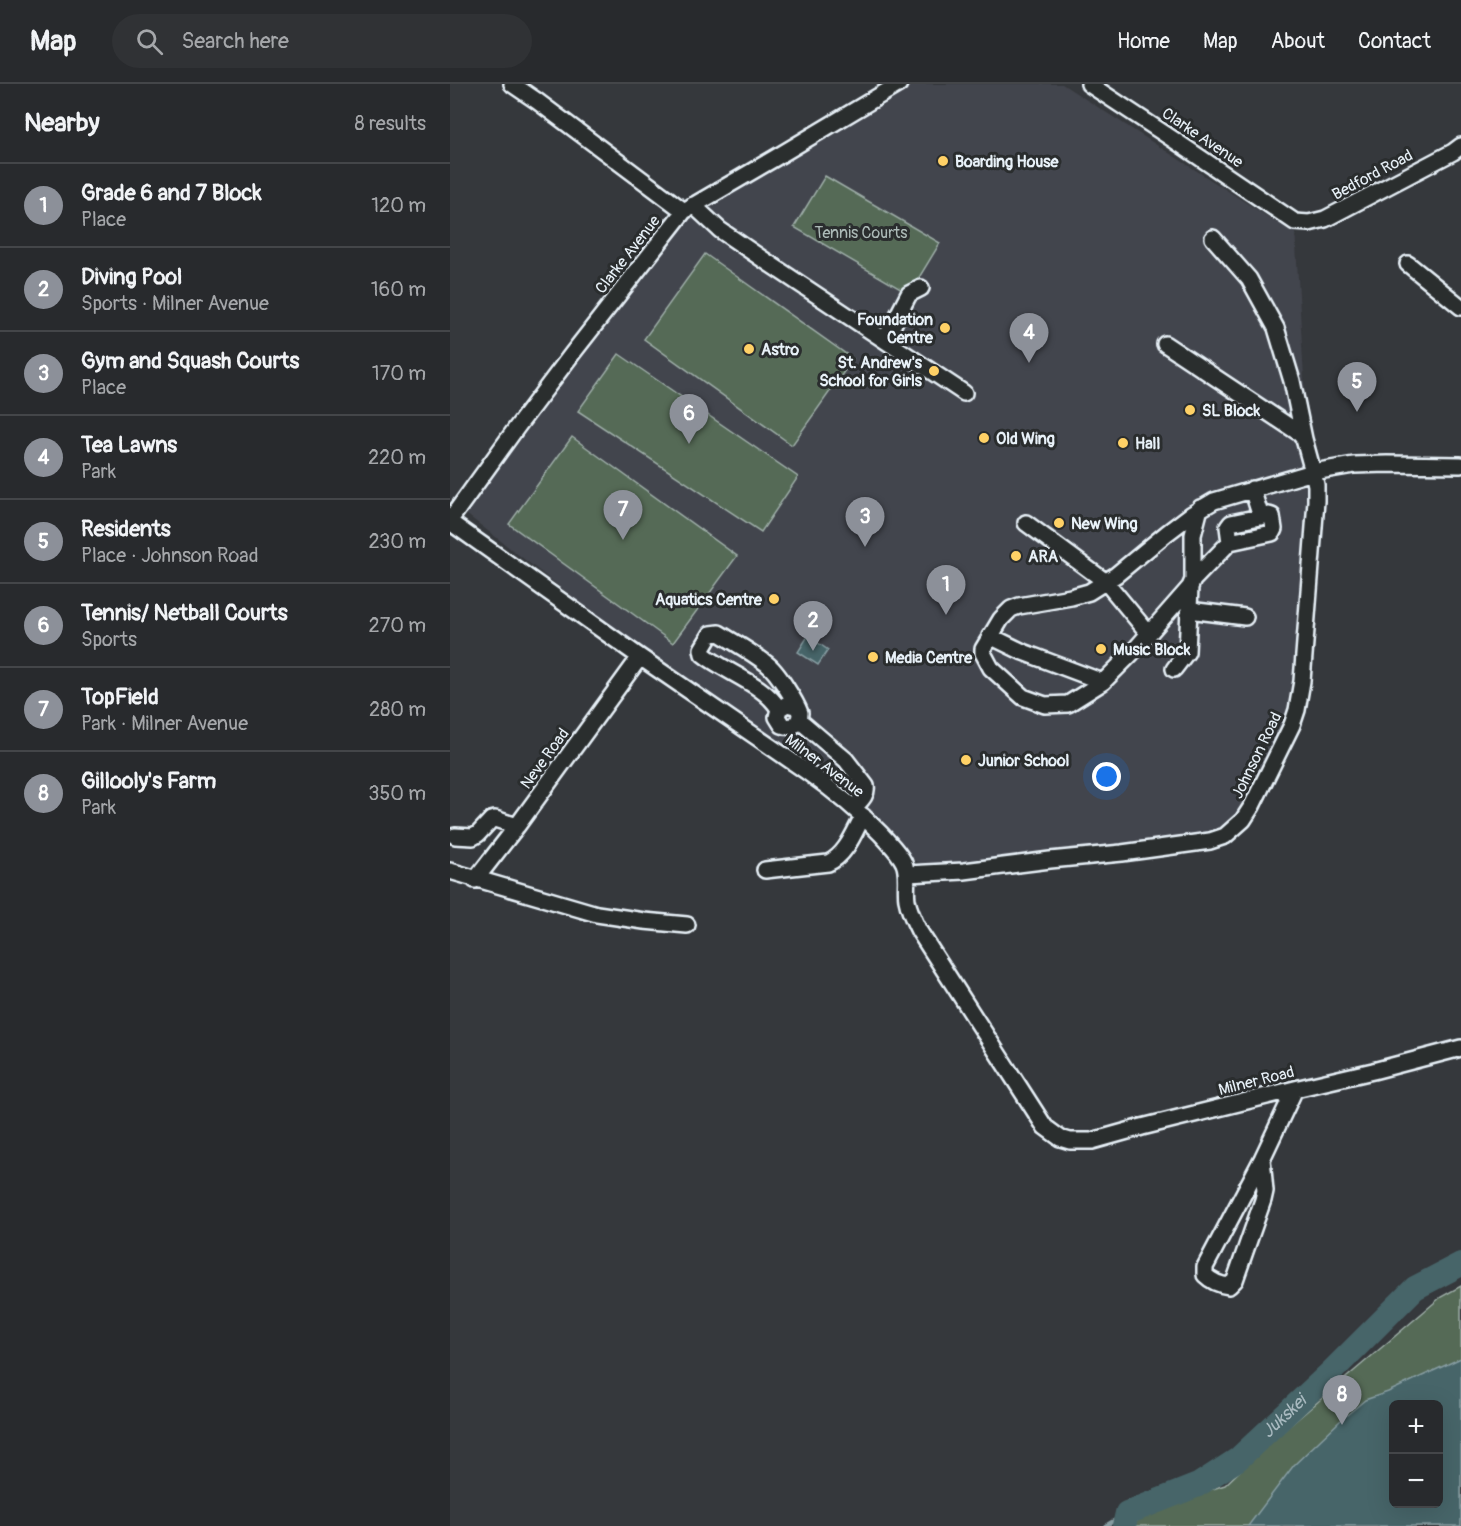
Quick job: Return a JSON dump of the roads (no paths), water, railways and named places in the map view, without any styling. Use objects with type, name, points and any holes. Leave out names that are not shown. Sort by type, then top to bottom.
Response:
[{"type":"street","points":[[512,84],[753,253],[964,393]]},
{"type":"street","name":"Clarke Avenue","points":[[450,521],[551,381],[688,208],[899,84]]},
{"type":"street","name":"Clarke Avenue","points":[[1089,84],[1296,222]]},
{"type":"street","name":"Bedford Road","points":[[1296,222],[1309,223],[1325,219],[1458,152]]},
{"type":"street","name":"Johnson Road","points":[[907,874],[964,871],[1122,853],[1202,842],[1225,836],[1243,820],[1252,806],[1292,725],[1302,681],[1316,485],[1292,381],[1276,328],[1250,279],[1213,238]]},
{"type":"street","points":[[1408,264],[1461,307]]},
{"type":"street","points":[[885,340],[909,294],[921,288]]},
{"type":"street","points":[[1165,344],[1299,433],[1304,439]]},
{"type":"street","points":[[1252,489],[1266,516],[1274,519],[1275,529],[1272,533],[1230,542],[1149,634],[1102,682],[1068,704],[1045,705],[1023,697],[991,668],[983,649],[1001,619],[1011,609],[1089,592],[1106,582],[1200,508],[1215,501],[1252,489],[1313,472],[1365,465],[1461,465]]},
{"type":"street","points":[[1174,669],[1187,652],[1192,584],[1192,536],[1200,508]]},
{"type":"street","name":"Milner Avenue","points":[[450,521],[640,657],[830,788],[859,812],[893,847],[905,864],[909,911],[919,931],[1045,1126],[1060,1138]]},
{"type":"street","points":[[1026,523],[1106,582],[1149,634]]},
{"type":"street","points":[[1189,607],[1197,611],[1245,616]]},
{"type":"street","points":[[762,740],[789,716],[794,699],[767,664],[719,633],[711,634],[702,649],[703,654],[759,689],[776,703],[789,716],[831,757],[867,791],[841,854],[836,860],[828,863],[765,870]]},
{"type":"street","points":[[990,636],[1023,652],[1102,682]]},
{"type":"street","name":"Neve Road","points":[[475,880],[640,657]]},
{"type":"street","points":[[455,836],[473,837],[495,819],[517,826]]},
{"type":"street","points":[[450,872],[597,914],[687,925]]},
{"type":"street","name":"Milner Road","points":[[1060,1138],[1078,1142],[1092,1141],[1461,1048]]},
{"type":"street","points":[[1262,1159],[1265,1191],[1263,1200],[1235,1280],[1229,1286],[1221,1285],[1205,1275],[1205,1267],[1262,1159],[1295,1089]]},
{"type":"water","points":[[808,636],[828,650],[818,665],[798,652]]},
{"type":"water","points":[[1461,1358],[1461,1526],[1248,1526],[1294,1465],[1365,1400],[1388,1392]]},
{"type":"waterway","name":"Jukskei","points":[[1124,1526],[1127,1513],[1198,1485],[1238,1459],[1331,1372],[1415,1288],[1461,1264]]},
{"type":"waterway","points":[[1105,1526],[1127,1513]]},
{"type":"place","name":"Boarding House","points":[[943,161]]},
{"type":"place","name":"Foundation Centre","points":[[945,328]]},
{"type":"place","name":"Astro","points":[[749,349]]},
{"type":"place","name":"Tea Lawns","points":[[1029,363]]},
{"type":"place","name":"St. Andrew's School for Girls","points":[[934,371]]},
{"type":"place","name":"SL Block","points":[[1190,410]]},
{"type":"place","name":"Residents","points":[[1357,412]]},
{"type":"place","name":"Old Wing","points":[[984,438]]},
{"type":"place","name":"Hall","points":[[1123,443]]},
{"type":"place","name":"Tennis/ Netball Courts","points":[[689,444]]},
{"type":"place","name":"New Wing","points":[[1059,523]]},
{"type":"place","name":"TopField","points":[[623,540]]},
{"type":"place","name":"Gym and Squash Courts","points":[[865,547]]},
{"type":"place","name":"ARA","points":[[1016,556]]},
{"type":"place","name":"Aquatics Centre","points":[[774,599]]},
{"type":"place","name":"Grade 6 and 7 Block","points":[[946,615]]},
{"type":"place","name":"Music Block","points":[[1101,649]]},
{"type":"place","name":"Diving Pool","points":[[813,651]]},
{"type":"place","name":"Media Centre","points":[[873,657]]},
{"type":"place","name":"Junior School","points":[[966,760]]},
{"type":"place","name":"Gillooly's Farm","points":[[1342,1425]]},
{"type":"park label","name":"Tennis Courts","points":[[861,232]]}]
